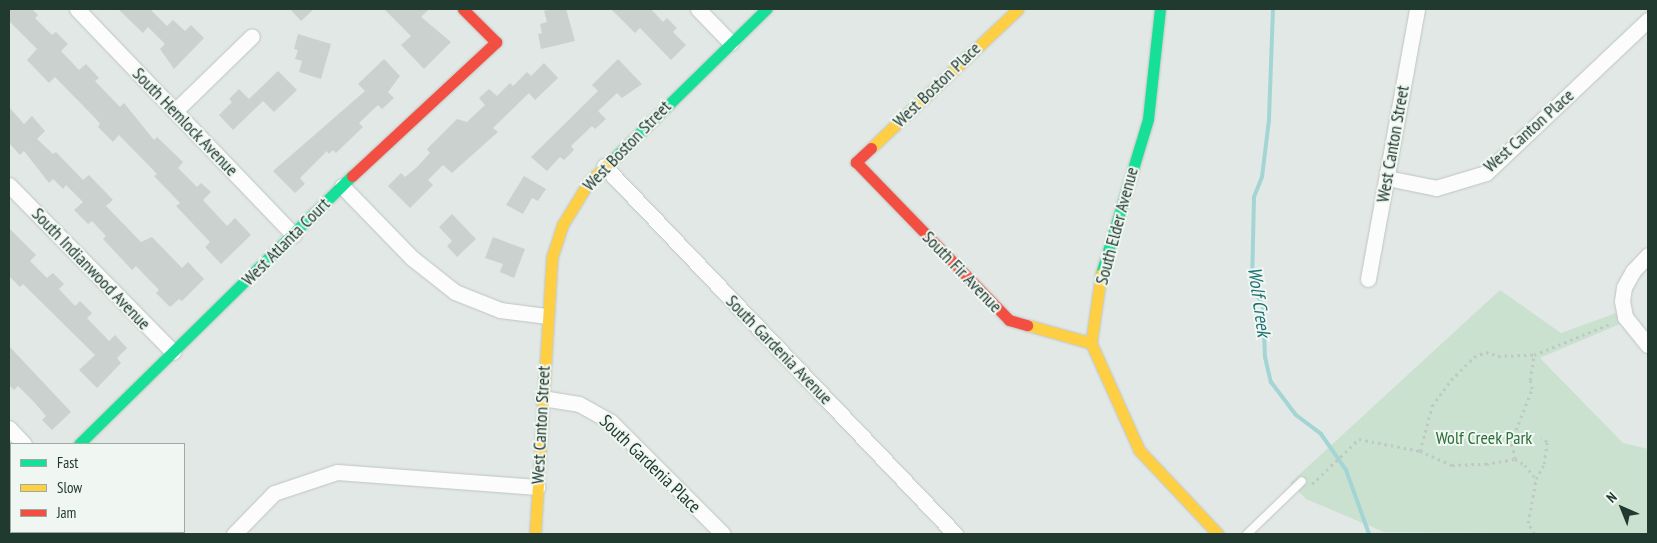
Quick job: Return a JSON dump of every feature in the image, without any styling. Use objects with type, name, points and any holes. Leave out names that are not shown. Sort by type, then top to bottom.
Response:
[{"type":"street","name":"South Hemlock Avenue","points":[[77,9],[294,235]]},
{"type":"street","name":"West Atlanta Court","points":[[80,443],[342,186],[496,42],[463,9]]},
{"type":"street","points":[[698,9],[731,42]]},
{"type":"street","name":"West Boston Street","points":[[546,316],[552,257],[563,224],[578,197],[604,166],[766,9]]},
{"type":"street","name":"West Boston Place","points":[[856,162],[1018,9]]},
{"type":"street","name":"South Elder Avenue","points":[[1091,343],[1103,263],[1148,119],[1160,9]]},
{"type":"street","name":"West Canton Street","points":[[1368,279],[1417,9]]},
{"type":"street","name":"West Canton Place","points":[[1387,178],[1436,188],[1486,173],[1648,20]]},
{"type":"street","points":[[175,111],[252,36]]},
{"type":"street","name":"South Fir Avenue","points":[[856,162],[1009,320],[1091,343]]},
{"type":"street","name":"South Gardenia Avenue","points":[[604,166],[955,534]]},
{"type":"street","name":"South Indianwood Avenue","points":[[9,185],[173,352]]},
{"type":"street","points":[[342,186],[412,258],[455,292],[500,310],[546,316]]},
{"type":"street","points":[[1648,256],[1633,271],[1624,287],[1622,301],[1625,317],[1648,345]]},
{"type":"street","name":"West Canton Street","points":[[535,534],[546,316]]},
{"type":"street","points":[[1091,343],[1139,450],[1218,534]]},
{"type":"street","name":"South Gardenia Place","points":[[542,398],[579,404],[611,422],[723,534]]},
{"type":"street","points":[[9,428],[23,443]]},
{"type":"street","points":[[234,534],[274,493],[338,472],[537,487]]},
{"type":"lane","points":[[1247,534],[1302,481]]},
{"type":"path","points":[[1420,451],[1432,406],[1451,380],[1474,357],[1486,352],[1498,356],[1534,355],[1625,317]]},
{"type":"path","points":[[1515,459],[1511,442],[1532,388],[1530,380],[1534,355]]},
{"type":"path","points":[[1534,534],[1528,523],[1536,478],[1544,464],[1548,442],[1541,438]]},
{"type":"path","points":[[1317,479],[1359,439],[1420,451],[1452,465],[1480,465],[1515,459],[1525,465],[1536,478]]},
{"type":"green space","name":"Wolf Creek Park","points":[[1500,290],[1561,333],[1616,313],[1620,324],[1540,358],[1623,443],[1648,449],[1648,534],[1384,532],[1306,499],[1290,483]]},
{"type":"building","points":[[9,9],[32,9],[38,15],[35,18],[52,35],[56,32],[68,44],[61,51],[79,70],[86,64],[99,78],[95,81],[120,107],[124,103],[154,140],[157,137],[183,162],[178,168],[197,187],[201,183],[211,192],[203,200],[227,226],[235,218],[251,235],[221,264],[205,247],[210,242],[176,206],[180,203],[154,176],[157,174],[119,135],[113,142],[98,127],[100,124],[96,119],[55,77],[49,83],[27,60],[37,49],[9,21]]},
{"type":"building","points":[[118,9],[150,9],[167,26],[173,20],[185,31],[191,25],[204,38],[174,69],[160,49],[165,44],[148,27],[143,33]]},
{"type":"building","points":[[290,9],[314,9],[301,21]]},
{"type":"building","points":[[384,9],[429,9],[421,17],[451,42],[424,69],[401,45],[411,36]]},
{"type":"building","points":[[566,9],[575,41],[541,49],[538,34],[542,33],[540,24],[547,22],[544,11]]},
{"type":"building","points":[[611,9],[651,9],[663,22],[667,18],[677,28],[673,32],[686,45],[671,60],[640,28],[635,33]]},
{"type":"building","points":[[298,34],[331,44],[321,79],[299,72],[302,61],[295,59],[298,50],[294,49]]},
{"type":"building","points":[[384,59],[400,76],[388,92],[394,98],[382,109],[378,105],[359,123],[363,127],[336,153],[333,150],[329,154],[327,151],[300,178],[305,184],[295,193],[273,171],[365,91],[358,84]]},
{"type":"building","points":[[618,59],[642,84],[622,98],[617,93],[598,111],[606,119],[595,129],[592,126],[571,146],[574,150],[564,160],[560,157],[547,171],[531,157],[598,91],[592,85]]},
{"type":"building","points":[[544,63],[558,78],[535,100],[529,93],[493,128],[498,132],[452,173],[443,165],[428,180],[433,185],[410,208],[388,186],[401,173],[405,177],[416,168],[430,153],[427,149],[457,119],[467,122],[485,105],[479,98],[489,89],[497,96],[510,83],[513,86],[527,72],[531,76]]},
{"type":"building","points":[[278,71],[297,90],[274,112],[263,101],[233,130],[219,115],[232,102],[229,99],[239,89],[249,99]]},
{"type":"building","points":[[9,107],[24,124],[32,116],[45,131],[37,139],[53,154],[56,152],[83,180],[89,175],[113,200],[106,206],[141,242],[152,237],[182,268],[188,262],[204,279],[182,301],[179,299],[170,307],[156,293],[159,290],[136,266],[132,270],[103,239],[106,236],[92,221],[88,224],[74,210],[83,202],[66,185],[63,189],[53,179],[49,183],[24,151],[20,155],[9,143]]},
{"type":"building","points":[[524,176],[546,189],[538,201],[532,198],[523,214],[506,205]]},
{"type":"building","points":[[452,214],[476,239],[457,257],[447,246],[452,241],[439,227]]},
{"type":"building","points":[[9,228],[36,255],[30,261],[47,278],[53,273],[64,284],[59,289],[75,306],[80,301],[92,313],[87,318],[109,341],[115,335],[127,348],[117,358],[121,363],[97,388],[79,370],[95,355],[23,284],[20,287],[9,276]]},
{"type":"building","points":[[493,237],[525,249],[514,278],[500,272],[503,264],[485,258]]},
{"type":"building","points":[[9,346],[71,412],[52,430],[42,420],[46,416],[34,402],[18,386],[14,390],[9,385]]},
{"type":"waterway","name":"Wolf Creek","points":[[1273,9],[1269,120],[1262,177],[1254,197],[1252,285],[1263,306],[1265,357],[1271,382],[1296,415],[1321,434],[1346,470],[1369,534]]},
{"type":"traffic: fast","points":[[610,162],[766,9]]},
{"type":"traffic: fast","points":[[1101,274],[1148,119],[1160,9]]},
{"type":"traffic: fast","points":[[80,443],[352,176]]},
{"type":"traffic: slow","points":[[871,148],[1018,9]]},
{"type":"traffic: slow","points":[[535,534],[552,257],[563,224],[588,183],[610,162]]},
{"type":"traffic: slow","points":[[1101,274],[1091,343],[1139,450],[1218,534]]},
{"type":"traffic: slow","points":[[1027,325],[1091,343]]},
{"type":"traffic: jam","points":[[352,176],[496,42],[463,9]]},
{"type":"traffic: jam","points":[[871,148],[856,162],[1009,320],[1027,325]]}]
